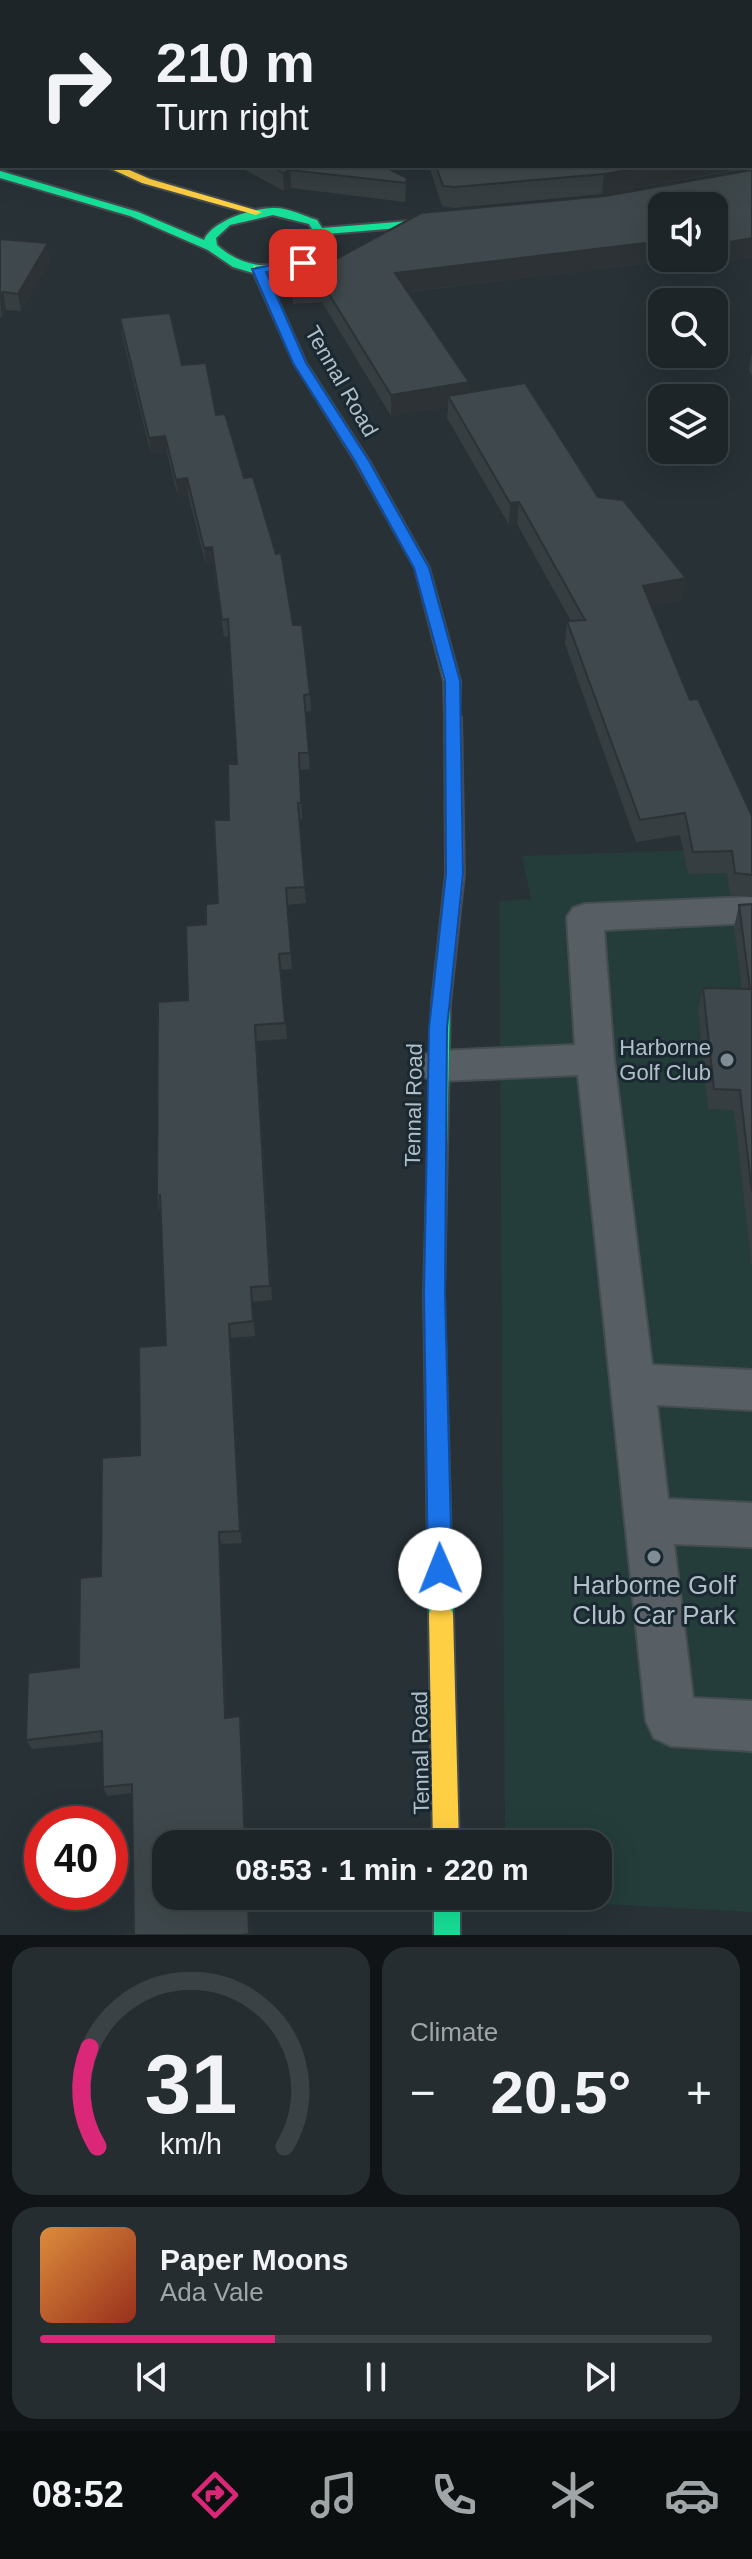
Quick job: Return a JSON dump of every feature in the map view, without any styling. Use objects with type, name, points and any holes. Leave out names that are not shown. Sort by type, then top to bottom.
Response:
[{"type":"street","points":[[116,168],[146,181],[256,212]]},
{"type":"street","points":[[0,174],[122,207],[166,223],[212,247],[227,262],[258,269],[282,268],[311,258],[325,242],[323,231]]},
{"type":"street","points":[[212,247],[212,235],[220,225],[256,212],[273,211],[304,217],[323,231],[483,217]]},
{"type":"street","name":"Tennal Road","points":[[258,269],[300,363],[362,461],[422,568],[452,681],[455,874],[438,1028],[434,1294],[446,1830]]},
{"type":"street","points":[[447,1910],[447,1935]]},
{"type":"lane","points":[[752,910],[585,917],[595,1059],[671,1721],[752,1726]]},
{"type":"lane","points":[[438,1066],[595,1059]]},
{"type":"lane","points":[[633,1384],[752,1390]]},
{"type":"lane","points":[[648,1520],[752,1525]]},
{"type":"green space","name":"Harborne Golf Club","points":[[752,848],[752,1912],[612,1905],[612,1830],[505,1830],[499,901],[531,899],[522,856]]},
{"type":"building","points":[[274,168],[387,168],[407,178],[406,183],[290,170],[283,173]]},
{"type":"building","points":[[437,168],[638,168],[604,174],[443,186]]},
{"type":"building","points":[[752,170],[752,238],[728,242],[728,192],[648,192],[648,243],[395,273],[469,382],[391,395],[321,281],[292,283],[421,213],[605,196]]},
{"type":"building","points":[[0,239],[48,243],[18,294],[3,292],[0,298]]},
{"type":"building","points":[[170,313],[182,365],[206,363],[216,415],[225,414],[244,478],[253,477],[276,554],[281,553],[293,625],[302,625],[310,694],[304,695],[309,753],[299,753],[301,803],[298,803],[305,887],[286,888],[291,953],[279,954],[285,1023],[255,1025],[270,1286],[251,1287],[253,1321],[229,1324],[240,1531],[219,1532],[225,1718],[240,1716],[244,1830],[152,1830],[152,1910],[248,1910],[249,1934],[241,1935],[121,1935],[134,1933],[132,1784],[103,1787],[102,1731],[26,1740],[28,1673],[79,1667],[80,1578],[101,1576],[102,1458],[140,1455],[139,1347],[166,1345],[160,1195],[157,1195],[158,1002],[188,1000],[186,926],[206,924],[206,904],[218,903],[214,820],[229,820],[228,764],[237,764],[228,619],[222,620],[212,547],[204,548],[187,478],[176,480],[165,436],[149,438],[120,318]]},
{"type":"building","points":[[525,383],[598,497],[623,500],[686,578],[643,586],[690,700],[698,699],[752,816],[752,875],[735,873],[732,851],[693,852],[685,813],[640,820],[567,621],[585,620],[519,502],[510,503],[448,396]]},
{"type":"building","name":"Harborne Golf Club","points":[[752,904],[752,1192],[740,1090],[714,1089],[703,988],[750,989],[739,905]]},
{"type":"traffic: fast","points":[[0,174],[134,214],[212,247]]},
{"type":"traffic: fast","points":[[273,211],[313,222],[325,242],[300,262],[269,270],[238,265],[211,246],[210,237],[226,223],[273,211]]},
{"type":"traffic: fast","points":[[323,231],[460,220]]},
{"type":"traffic: fast","points":[[441,1003],[434,1294],[441,1614]]},
{"type":"traffic: fast","points":[[447,1910],[447,1935]]},
{"type":"traffic: slow","points":[[116,168],[146,181],[256,212]]},
{"type":"traffic: slow","points":[[258,269],[300,363],[362,461],[422,568],[452,681],[453,717]]},
{"type":"traffic: slow","points":[[441,1614],[446,1830]]},
{"type":"traffic: jam","points":[[441,1003],[455,874],[453,717]]},
{"type":"place","name":"Harborne Golf Club","points":[[727,1060]]},
{"type":"place","name":"Harborne Golf Club Car Park","points":[[654,1557]]},
{"type":"route","points":[[303,263],[258,269],[300,363],[362,461],[422,568],[452,681],[455,874],[438,1028],[434,1294],[440,1569]]}]
